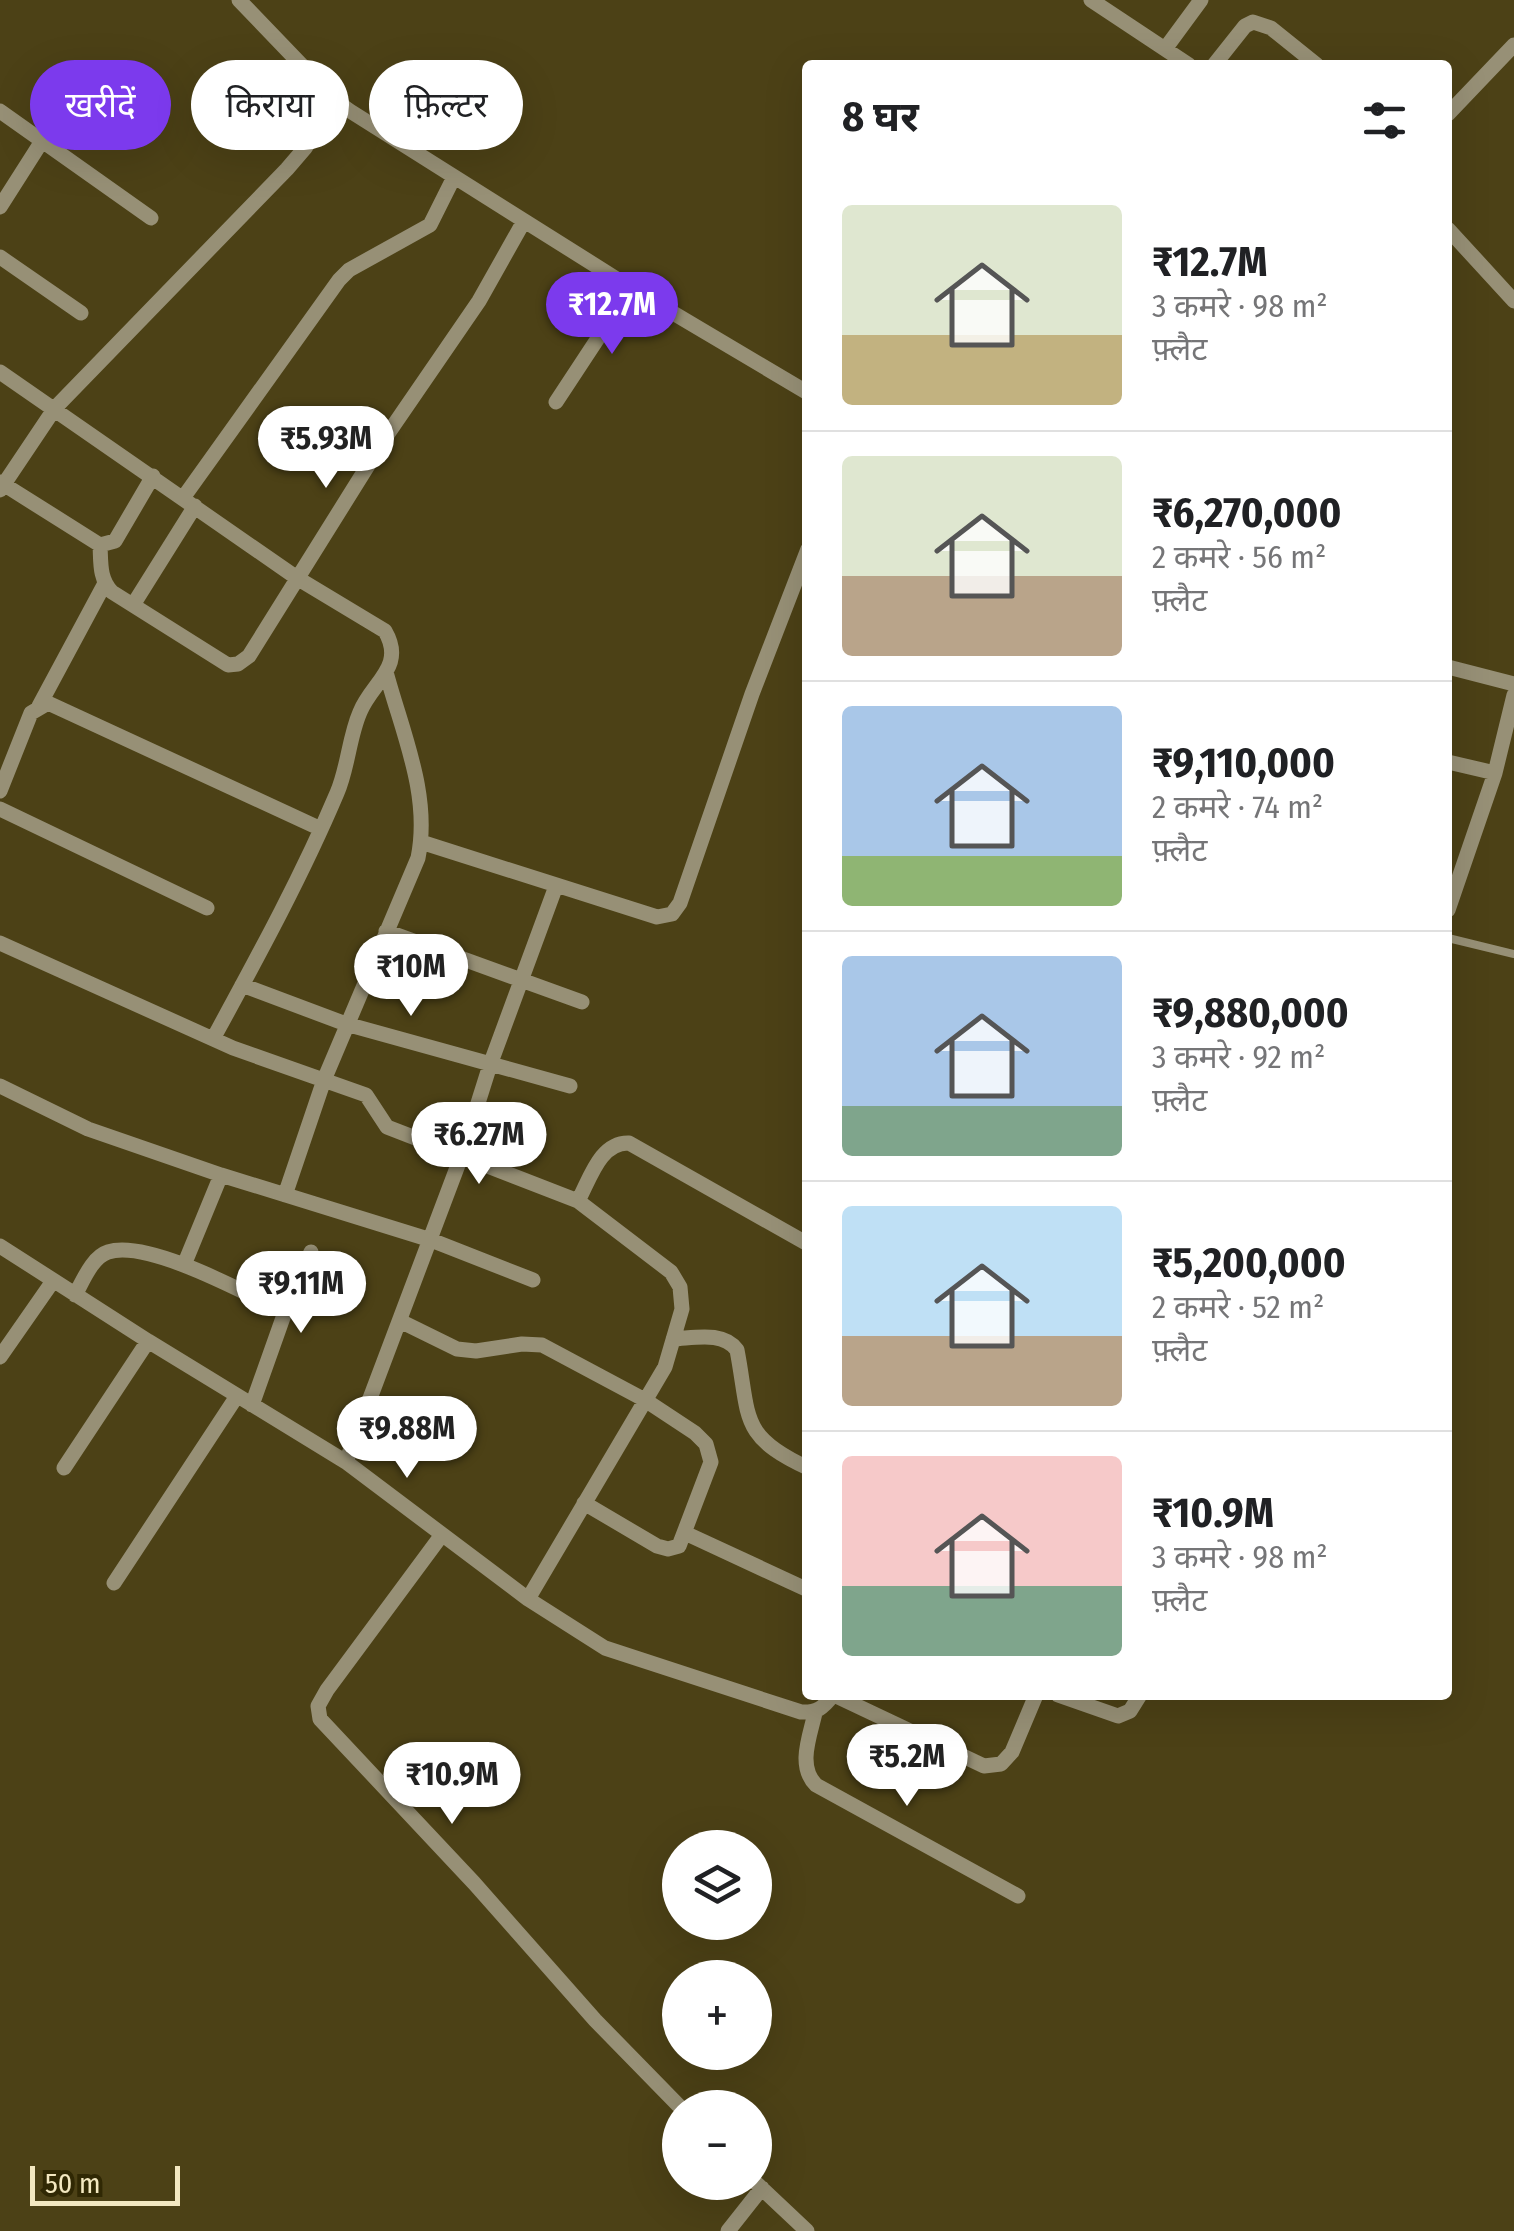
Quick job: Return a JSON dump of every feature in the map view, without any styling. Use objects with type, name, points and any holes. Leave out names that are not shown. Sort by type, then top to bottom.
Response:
[{"type":"street","points":[[239,0],[297,60]]},
{"type":"street","points":[[1091,0],[1182,60]]},
{"type":"street","points":[[1165,49],[1201,0]]},
{"type":"street","points":[[1218,60],[1245,26],[1253,22],[1271,28],[1311,60]]},
{"type":"street","points":[[1452,110],[1514,45]]},
{"type":"street","points":[[349,109],[632,288],[802,388]]},
{"type":"street","points":[[0,111],[30,132]]},
{"type":"street","points":[[0,206],[36,150]]},
{"type":"street","points":[[55,150],[151,218]]},
{"type":"street","points":[[153,476],[115,540],[100,545],[1,486],[55,408],[304,150]]},
{"type":"street","points":[[134,605],[189,502],[339,280],[349,270],[430,225],[454,176]]},
{"type":"street","points":[[104,584],[228,665],[238,664],[249,656],[387,435],[479,301],[524,221]]},
{"type":"street","points":[[1452,233],[1514,301]]},
{"type":"street","points":[[0,257],[81,313]]},
{"type":"street","points":[[556,402],[632,288]]},
{"type":"street","points":[[0,372],[297,578],[385,632],[393,644],[386,672],[360,712],[340,787],[321,829],[276,926],[212,1039]]},
{"type":"street","points":[[0,791],[31,713],[39,706],[104,584],[100,545]]},
{"type":"street","points":[[421,842],[657,917],[672,914],[680,903],[752,694],[802,565]]},
{"type":"street","points":[[1452,668],[1514,684]]},
{"type":"street","points":[[286,1196],[324,1080],[418,858],[421,842],[416,775],[386,672]]},
{"type":"street","points":[[1452,898],[1495,773],[1514,694]]},
{"type":"street","points":[[39,706],[58,706],[321,829]]},
{"type":"street","points":[[1452,763],[1495,773]]},
{"type":"street","points":[[0,809],[207,908]]},
{"type":"street","points":[[346,1462],[462,1157],[490,1065],[556,886]]},
{"type":"street","points":[[386,931],[582,1002]]},
{"type":"street","points":[[0,943],[212,1039],[366,1095],[387,1127],[578,1201],[671,1272],[680,1287],[682,1309],[664,1367],[528,1598]]},
{"type":"street","points":[[242,985],[346,1024],[570,1086]]},
{"type":"street","points":[[0,1086],[88,1129],[431,1240],[534,1280]]},
{"type":"street","points":[[578,1201],[606,1150],[616,1142],[629,1142],[802,1241]]},
{"type":"street","points":[[184,1265],[221,1175]]},
{"type":"street","points":[[0,1246],[148,1342],[346,1462],[441,1536],[605,1648],[801,1712],[815,1712],[830,1700]]},
{"type":"street","points":[[75,1294],[96,1258],[106,1252],[168,1258],[286,1312]]},
{"type":"street","points":[[252,1405],[311,1252]]},
{"type":"street","points":[[0,1357],[53,1281]]},
{"type":"street","points":[[400,1320],[457,1348],[476,1351],[542,1344],[645,1400],[706,1444],[711,1462],[678,1546],[656,1546],[584,1503]]},
{"type":"street","points":[[673,1339],[720,1338],[730,1342],[737,1350],[751,1423],[759,1440],[802,1465]]},
{"type":"street","points":[[64,1468],[148,1342]]},
{"type":"street","points":[[114,1583],[237,1396]]},
{"type":"street","points":[[685,1533],[802,1587]]},
{"type":"street","points":[[441,1536],[327,1690],[318,1706],[320,1719],[663,2090]]},
{"type":"street","points":[[845,1700],[984,1766],[1000,1764],[1012,1752],[1034,1700]]},
{"type":"street","points":[[1072,1700],[1118,1716],[1130,1711],[1137,1700]]},
{"type":"street","points":[[815,1712],[805,1766],[816,1785],[1018,1896]]},
{"type":"street","points":[[772,2198],[807,2231]]},
{"type":"street","points":[[728,2231],[748,2200]]},
{"type":"lane","points":[[1452,939],[1514,954]]}]
